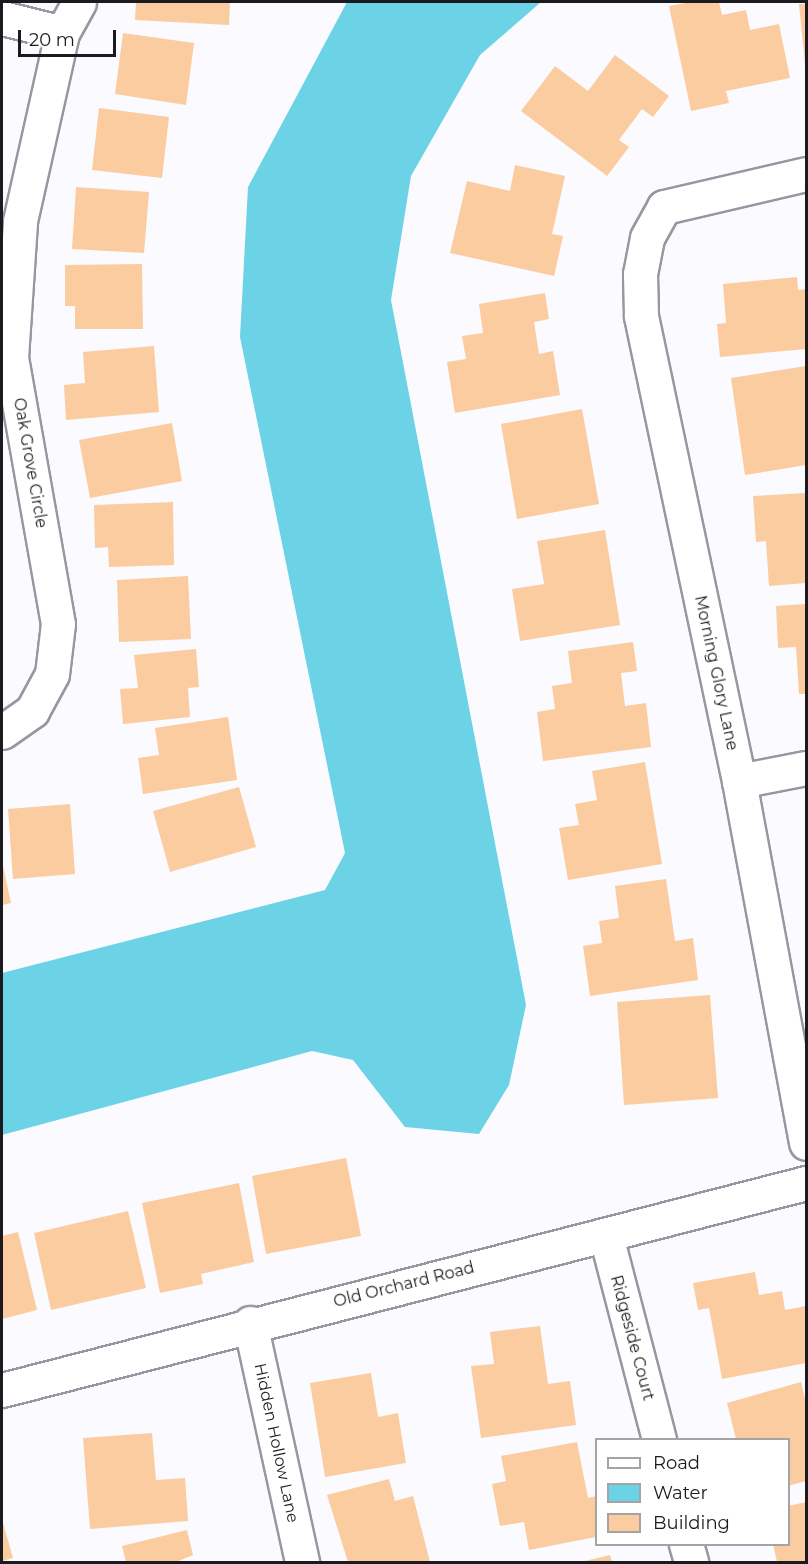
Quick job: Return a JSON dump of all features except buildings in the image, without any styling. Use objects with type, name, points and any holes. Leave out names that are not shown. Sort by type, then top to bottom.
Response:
[{"type":"street","name":"Oak Grove Circle","points":[[2,732],[32,711],[52,674],[58,624],[6,359],[20,221],[62,33],[79,2]]},
{"type":"street","points":[[2,18],[62,33]]},
{"type":"street","name":"Morning Glory Lane","points":[[807,174],[664,207],[647,238],[640,316],[739,781],[807,1143]]},
{"type":"street","points":[[739,781],[807,768]]},
{"type":"street","name":"Old Orchard Road","points":[[2,1390],[250,1323],[606,1236],[807,1183]]},
{"type":"street","name":"Ridgeside Court","points":[[606,1236],[658,1438]]},
{"type":"street","name":"Hidden Hollow Lane","points":[[250,1323],[302,1563]]},
{"type":"street","points":[[686,1546],[691,1563]]},
{"type":"water","points":[[347,2],[541,2],[480,55],[411,176],[391,300],[526,1005],[509,1085],[479,1134],[405,1127],[353,1060],[312,1051],[2,1135],[2,973],[325,890],[345,853],[240,337],[248,187]]}]
